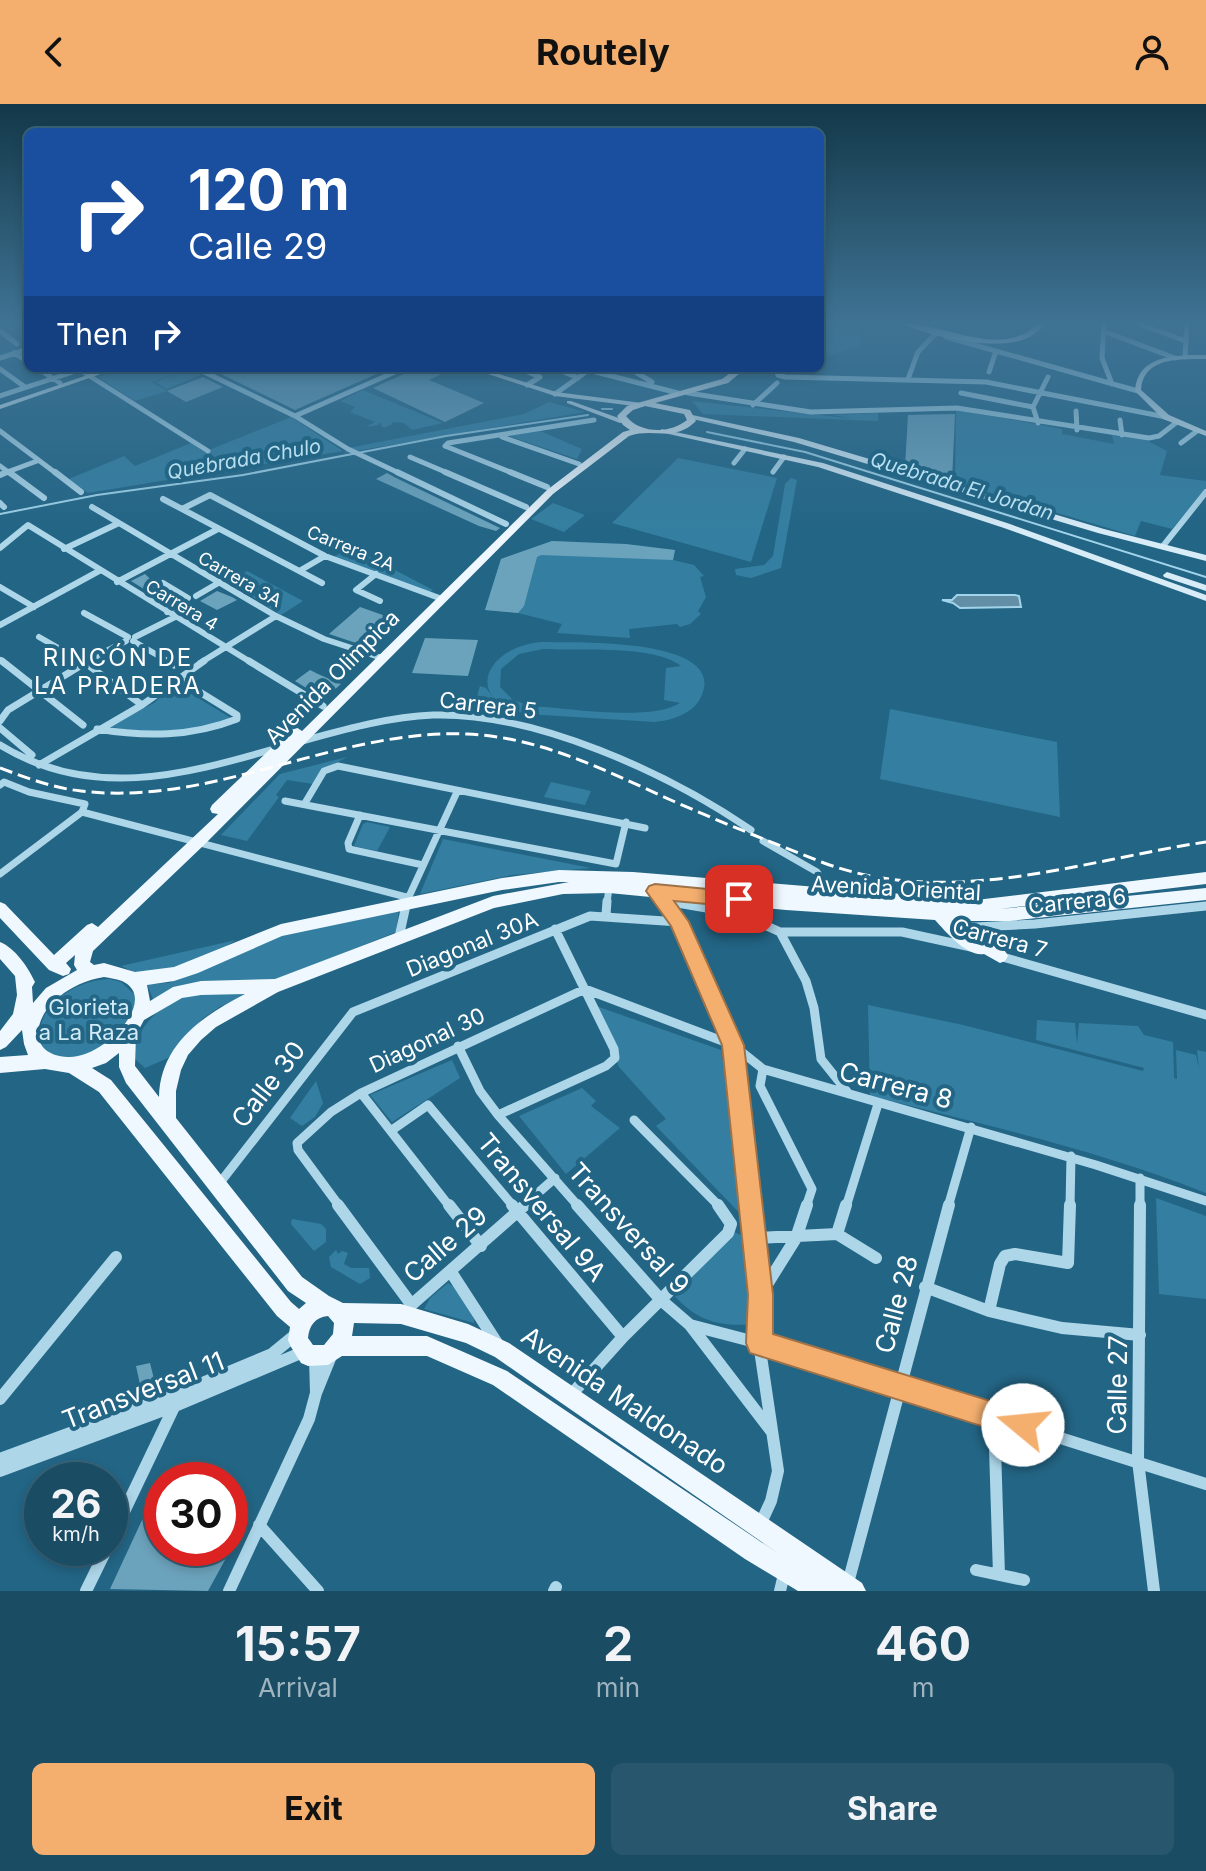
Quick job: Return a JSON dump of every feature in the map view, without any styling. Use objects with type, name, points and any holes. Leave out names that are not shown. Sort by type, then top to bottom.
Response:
[{"type":"main road","points":[[4,406],[41,393]]},
{"type":"main road","points":[[537,393],[640,429],[664,431],[820,465],[1206,588]]},
{"type":"main road","points":[[644,404],[682,393]]},
{"type":"main road","points":[[682,410],[680,398],[683,393]]},
{"type":"main road","points":[[1141,393],[1166,417],[1202,432]]},
{"type":"main road","points":[[555,394],[682,410],[691,416],[796,440],[1206,561]]},
{"type":"main road","name":"Avenida Olimpica","points":[[438,597],[506,524],[547,487],[621,433],[625,423],[621,416],[624,411],[644,404]]},
{"type":"main road","points":[[664,431],[690,425],[691,416]]},
{"type":"main road","name":"Avenida Olimpica","points":[[87,973],[81,959],[88,946],[296,743],[438,597],[550,492],[626,434],[640,429]]},
{"type":"main road","points":[[1007,526],[1206,598]]},
{"type":"main road","points":[[1101,531],[1163,546],[1206,561]]},
{"type":"main road","name":"Avenida Olimpica","points":[[54,965],[195,839],[276,749],[378,657]]},
{"type":"main road","name":"Avenida Oriental","points":[[133,979],[181,975],[246,943],[281,930],[531,879],[586,875],[832,893],[937,910]]},
{"type":"main road","name":"Avenida Oriental","points":[[141,1014],[179,992],[201,988],[275,986],[399,937],[517,896],[563,888],[609,887],[661,896],[937,910],[1013,904],[1206,878]]},
{"type":"main road","name":"Avenida Oriental","points":[[963,924],[1010,915],[1206,894]]},
{"type":"main road","points":[[0,908],[54,965],[87,973],[117,971],[133,979],[142,994],[141,1014],[128,1035],[98,1058],[72,1065]]},
{"type":"main road","points":[[937,910],[963,924],[974,941],[1000,956]]},
{"type":"main road","points":[[963,924],[979,949]]},
{"type":"main road","points":[[0,948],[23,973],[35,1016],[33,1049],[47,1061]]},
{"type":"main road","points":[[0,1042],[13,1030],[25,1009],[23,973]]},
{"type":"main road","points":[[0,1052],[57,988],[87,973]]},
{"type":"main road","points":[[167,1118],[168,1085],[174,1063],[189,1040],[218,1014],[275,986]]},
{"type":"main road","points":[[128,1035],[127,1067],[132,1077],[295,1284],[333,1309],[345,1329],[315,1344]]},
{"type":"main road","points":[[0,1065],[47,1061],[72,1065],[105,1086],[315,1344]]},
{"type":"main road","points":[[315,1344],[311,1310],[333,1309]]},
{"type":"main road","name":"Avenida Maldonado","points":[[333,1309],[406,1309],[502,1350],[760,1526],[786,1571],[851,1589]]},
{"type":"main road","name":"Avenida Maldonado","points":[[315,1344],[427,1346],[500,1378],[753,1551],[820,1591]]},
{"type":"street","points":[[115,393],[208,451]]},
{"type":"street","points":[[248,393],[295,416],[348,449],[506,524]]},
{"type":"street","points":[[295,416],[346,393]]},
{"type":"street","points":[[710,393],[753,405],[834,413],[935,406],[994,413],[1077,430],[1155,438],[1177,422]]},
{"type":"street","points":[[753,405],[766,393]]},
{"type":"street","points":[[963,393],[1033,407]]},
{"type":"street","points":[[1038,423],[1033,407],[1039,393]]},
{"type":"street","points":[[1056,393],[1166,417]]},
{"type":"street","points":[[0,397],[4,406]]},
{"type":"street","points":[[1076,411],[1077,430]]},
{"type":"street","points":[[547,487],[445,446],[448,443],[594,420]]},
{"type":"street","points":[[1120,420],[1122,435]]},
{"type":"street","points":[[0,431],[81,492]]},
{"type":"street","points":[[1181,443],[1202,432]]},
{"type":"street","points":[[501,437],[579,464]]},
{"type":"street","points":[[734,463],[745,449]]},
{"type":"street","points":[[410,457],[526,507]]},
{"type":"street","points":[[773,472],[784,457]]},
{"type":"street","points":[[0,475],[37,461]]},
{"type":"street","points":[[0,466],[44,498]]},
{"type":"street","points":[[1163,546],[1206,492]]},
{"type":"street","name":"Carrera 2A","points":[[182,509],[210,495],[325,556],[438,597]]},
{"type":"street","points":[[163,499],[322,583]]},
{"type":"street","name":"Carrera 3A","points":[[92,507],[276,616],[324,639],[378,657]]},
{"type":"street","points":[[64,549],[119,523]]},
{"type":"street","name":"Carrera 4","points":[[0,548],[28,525],[323,706]]},
{"type":"street","points":[[117,582],[218,529]]},
{"type":"street","points":[[301,570],[325,556]]},
{"type":"street","points":[[0,625],[99,571]]},
{"type":"street","points":[[376,574],[356,590],[380,601]]},
{"type":"street","points":[[196,596],[220,582]]},
{"type":"street","points":[[163,583],[188,598],[167,612]]},
{"type":"street","points":[[0,596],[4,588],[34,607]]},
{"type":"street","points":[[84,613],[174,665]]},
{"type":"street","points":[[39,765],[142,705],[177,678],[276,616]]},
{"type":"street","points":[[0,721],[4,711],[37,691],[175,617]]},
{"type":"street","points":[[39,637],[85,663],[142,705]]},
{"type":"street","points":[[0,660],[83,725]]},
{"type":"street","points":[[97,729],[161,735],[187,732],[237,719],[237,715],[177,678]]},
{"type":"street","name":"Carrera 5","points":[[0,745],[62,773],[98,777],[163,776],[235,762],[296,743],[404,717],[498,720],[561,734],[686,790],[751,830]]},
{"type":"street","points":[[0,728],[32,755]]},
{"type":"street","points":[[305,803],[324,771],[338,766],[645,828]]},
{"type":"street","points":[[0,785],[4,782],[29,792],[85,804],[82,812],[0,874]]},
{"type":"street","points":[[399,937],[407,902],[457,792]]},
{"type":"street","points":[[285,801],[616,864],[626,822]]},
{"type":"street","points":[[82,812],[195,839],[407,902]]},
{"type":"street","points":[[360,815],[348,843],[349,849],[423,865]]},
{"type":"street","points":[[763,841],[817,872],[832,893]]},
{"type":"street","points":[[606,915],[609,887]]},
{"type":"street","points":[[661,896],[679,922],[733,1045],[760,1295],[759,1343],[778,1471],[753,1551]]},
{"type":"street","points":[[661,896],[741,914],[780,932],[806,981],[814,1008],[821,1059],[851,1096]]},
{"type":"street","name":"Carrera 6","points":[[963,924],[1035,924],[1206,906]]},
{"type":"street","name":"Diagonal 30A","points":[[353,1012],[590,916],[679,922]]},
{"type":"street","points":[[498,1115],[606,1066],[615,1058],[614,1049],[555,929]]},
{"type":"street","name":"Carrera 7","points":[[780,932],[902,932],[979,949],[1206,1015]]},
{"type":"street","name":"Carrera 8","points":[[585,989],[733,1045],[763,1069],[878,1104],[1071,1156],[1206,1201]]},
{"type":"street","name":"Diagonal 30","points":[[406,1309],[298,1150],[297,1143],[331,1112],[361,1093],[585,989]]},
{"type":"street","name":"Calle 30","points":[[218,1185],[353,1012]]},
{"type":"street","name":"Transversal 9","points":[[458,1046],[480,1091],[498,1115],[661,1300],[690,1325],[774,1434]]},
{"type":"street","points":[[760,1295],[796,1238],[812,1189],[760,1086],[763,1069]]},
{"type":"street","points":[[361,1093],[481,1246]]},
{"type":"street","points":[[837,1234],[878,1104]]},
{"type":"street","name":"Transversal 9A","points":[[392,1130],[428,1105],[623,1337]]},
{"type":"street","points":[[570,1397],[623,1337],[728,1233],[731,1224],[726,1213],[634,1120]]},
{"type":"street","name":"Calle 28","points":[[851,1589],[925,1287],[971,1127]]},
{"type":"street","points":[[989,1311],[1000,1264],[1005,1256],[1015,1254],[1068,1263],[1071,1156]]},
{"type":"street","name":"Calle 29","points":[[406,1309],[555,1178]]},
{"type":"street","name":"Calle 27","points":[[1140,1178],[1138,1461],[1154,1591]]},
{"type":"street","points":[[755,1238],[837,1234],[876,1258]]},
{"type":"street","points":[[0,1399],[116,1257]]},
{"type":"street","points":[[451,1272],[502,1350]]},
{"type":"street","points":[[925,1287],[989,1311],[1062,1328],[1140,1335]]},
{"type":"street","points":[[690,1325],[759,1343],[1206,1484]]},
{"type":"street","points":[[229,1591],[309,1419],[316,1393],[315,1344]]},
{"type":"street","points":[[315,1344],[316,1393]]},
{"type":"street","name":"Transversal 11","points":[[0,1459],[175,1400],[272,1354],[315,1344]]},
{"type":"street","name":"Transversal 11","points":[[0,1471],[315,1344]]},
{"type":"street","points":[[128,1502],[175,1400]]},
{"type":"street","points":[[994,1416],[999,1575]]},
{"type":"street","points":[[259,1525],[318,1591]]},
{"type":"street","points":[[86,1591],[98,1566]]},
{"type":"street","points":[[976,1570],[1024,1580]]},
{"type":"green space","points":[[123,393],[159,393],[135,401]]},
{"type":"green space","points":[[356,393],[371,393],[443,423],[412,430],[404,423],[391,422],[393,424],[383,428],[380,422],[366,427],[375,422],[350,412],[355,407],[340,401]]},
{"type":"green space","points":[[692,401],[855,419],[833,415],[878,413],[878,421],[703,414]]},
{"type":"green space","points":[[549,402],[585,412],[344,453],[348,448],[524,414]]},
{"type":"green space","points":[[956,409],[1062,429],[1062,434],[1114,444],[1112,435],[1142,438],[1167,451],[1160,475],[1206,481],[1206,488],[1172,529],[1141,521],[1135,536],[966,486],[955,482]]},
{"type":"green space","points":[[291,417],[343,451],[88,493],[69,479],[124,456],[135,466],[191,443],[204,452]]},
{"type":"green space","points":[[531,427],[582,449],[577,459],[506,435]]},
{"type":"green space","points":[[678,458],[777,478],[751,562],[612,523]]},
{"type":"green space","points":[[791,478],[797,480],[781,568],[751,578],[736,575],[735,569],[764,565],[773,556],[785,484]]},
{"type":"green space","points":[[553,503],[585,515],[564,532],[531,519]]},
{"type":"green space","points":[[552,541],[675,550],[673,560],[694,565],[704,576],[700,577],[706,597],[698,611],[701,614],[690,624],[680,627],[677,624],[629,629],[630,638],[557,633],[562,624],[518,613],[485,610],[501,559]]},
{"type":"green space","points":[[351,547],[433,590],[430,592],[332,558]]},
{"type":"green space","points":[[247,571],[303,601],[281,615],[230,583]]},
{"type":"green space","points":[[542,642],[612,644],[671,653],[692,663],[704,677],[701,697],[687,712],[655,722],[527,714],[506,707],[493,697],[488,686],[489,674],[495,663],[523,646]],"holes":[[[543,649],[635,651],[669,659],[681,666],[666,668],[664,700],[680,703],[667,709],[629,713],[531,706],[513,700],[500,687],[501,669],[519,654]]]},
{"type":"green space","points":[[175,684],[231,718],[186,730],[138,731],[108,726],[154,703]]},
{"type":"green space","points":[[480,686],[486,688],[500,706],[499,714],[462,712],[466,695],[477,696]]},
{"type":"green space","points":[[890,709],[1057,742],[1060,817],[880,779]]},
{"type":"green space","points":[[347,757],[323,770],[313,784],[287,780],[276,795],[279,797],[247,841],[221,835],[280,774]]},
{"type":"green space","points":[[551,782],[591,791],[585,805],[544,797]]},
{"type":"green space","points":[[367,822],[390,827],[377,851],[354,846],[363,824]]},
{"type":"green space","points":[[443,839],[591,868],[512,875],[420,894]]},
{"type":"green space","points":[[399,909],[396,932],[271,982],[158,999],[153,999],[147,984],[169,983],[283,934]]},
{"type":"green space","points":[[236,940],[194,967],[138,974],[121,966]]},
{"type":"green space","name":"Glorieta a La Raza","points":[[110,979],[121,982],[135,995],[135,1016],[99,1055],[60,1060],[43,1049],[40,1034],[48,1009],[69,991]]},
{"type":"green space","points":[[258,991],[221,1006],[202,1019],[168,1058],[145,1068],[134,1058],[144,1027],[158,1011],[171,1003],[198,994]]},
{"type":"green space","points":[[868,1005],[963,1025],[1143,1071],[1144,1068],[1036,1040],[1037,1020],[1075,1023],[1077,1044],[1079,1023],[1138,1026],[1144,1035],[1173,1042],[1174,1078],[1177,1079],[1176,1050],[1196,1055],[1199,1069],[1197,1050],[1206,1052],[1206,1193],[1082,1151],[870,1096]]},
{"type":"green space","points":[[596,1006],[721,1050],[751,1225],[656,1126],[666,1119],[619,1067]]},
{"type":"green space","points":[[452,1060],[460,1078],[392,1122],[370,1095]]},
{"type":"green space","points":[[316,1081],[323,1103],[315,1117],[302,1126],[290,1118]]},
{"type":"green space","points":[[582,1088],[596,1101],[591,1106],[620,1128],[566,1174],[519,1116]]},
{"type":"green space","points":[[1156,1198],[1206,1216],[1206,1299],[1159,1294]]},
{"type":"green space","points":[[292,1219],[321,1224],[326,1229],[326,1242],[314,1251],[291,1224]]},
{"type":"green space","points":[[734,1232],[750,1239],[755,1324],[731,1325],[711,1321],[692,1312],[675,1296]]},
{"type":"green space","points":[[336,1250],[338,1254],[342,1251],[348,1253],[344,1264],[351,1268],[369,1268],[370,1278],[360,1284],[331,1267],[329,1257]]},
{"type":"green space","points":[[448,1283],[454,1287],[474,1323],[424,1309],[430,1298]]},
{"type":"shaded area","points":[[957,595],[1015,595],[1019,596],[1021,607],[960,608],[942,600],[952,600]]},
{"type":"building","points":[[171,393],[207,393],[186,402]]},
{"type":"building","points":[[261,393],[333,393],[295,410]]},
{"type":"building","points":[[384,393],[461,393],[484,403],[445,422]]},
{"type":"building","points":[[955,414],[952,481],[905,467],[908,415]]},
{"type":"building","points":[[387,473],[500,528],[496,531],[479,526],[376,479]]},
{"type":"building","points":[[552,541],[626,544],[675,550],[673,560],[541,555],[537,557],[524,606],[518,613],[485,610],[501,559]]},
{"type":"building","points":[[145,574],[177,598],[168,604],[131,581]]},
{"type":"building","points":[[217,591],[237,600],[217,610],[200,601]]},
{"type":"building","points":[[360,607],[397,620],[368,647],[329,634]]},
{"type":"building","points":[[425,638],[478,640],[468,676],[412,673]]},
{"type":"building","points":[[310,670],[341,684],[324,699],[295,681]]},
{"type":"building","points":[[150,1363],[155,1383],[141,1389],[136,1366]]},
{"type":"building","points":[[144,1516],[144,1566],[222,1566],[208,1591],[110,1589],[121,1566],[128,1566],[128,1550]]},
{"type":"waterway","name":"Quebrada El Jordan","points":[[602,409],[612,409]]},
{"type":"waterway","name":"Quebrada Chulo","points":[[0,514],[97,495],[243,475],[446,436],[588,415]]},
{"type":"waterway","name":"Quebrada El Jordan","points":[[707,432],[805,452],[1206,577]]},
{"type":"railway","points":[[0,768],[71,790],[130,793],[227,779],[369,743],[418,736],[467,734],[521,742],[573,757],[786,848],[871,876],[919,882],[967,882],[1063,869],[1206,842]]},
{"type":"district","name":"RINCÓN DE LA PRADERA","points":[[118,671]]},
{"type":"route","points":[[739,899],[655,891],[666,901],[679,922],[733,1045],[760,1295],[759,1343],[1023,1425]]}]
